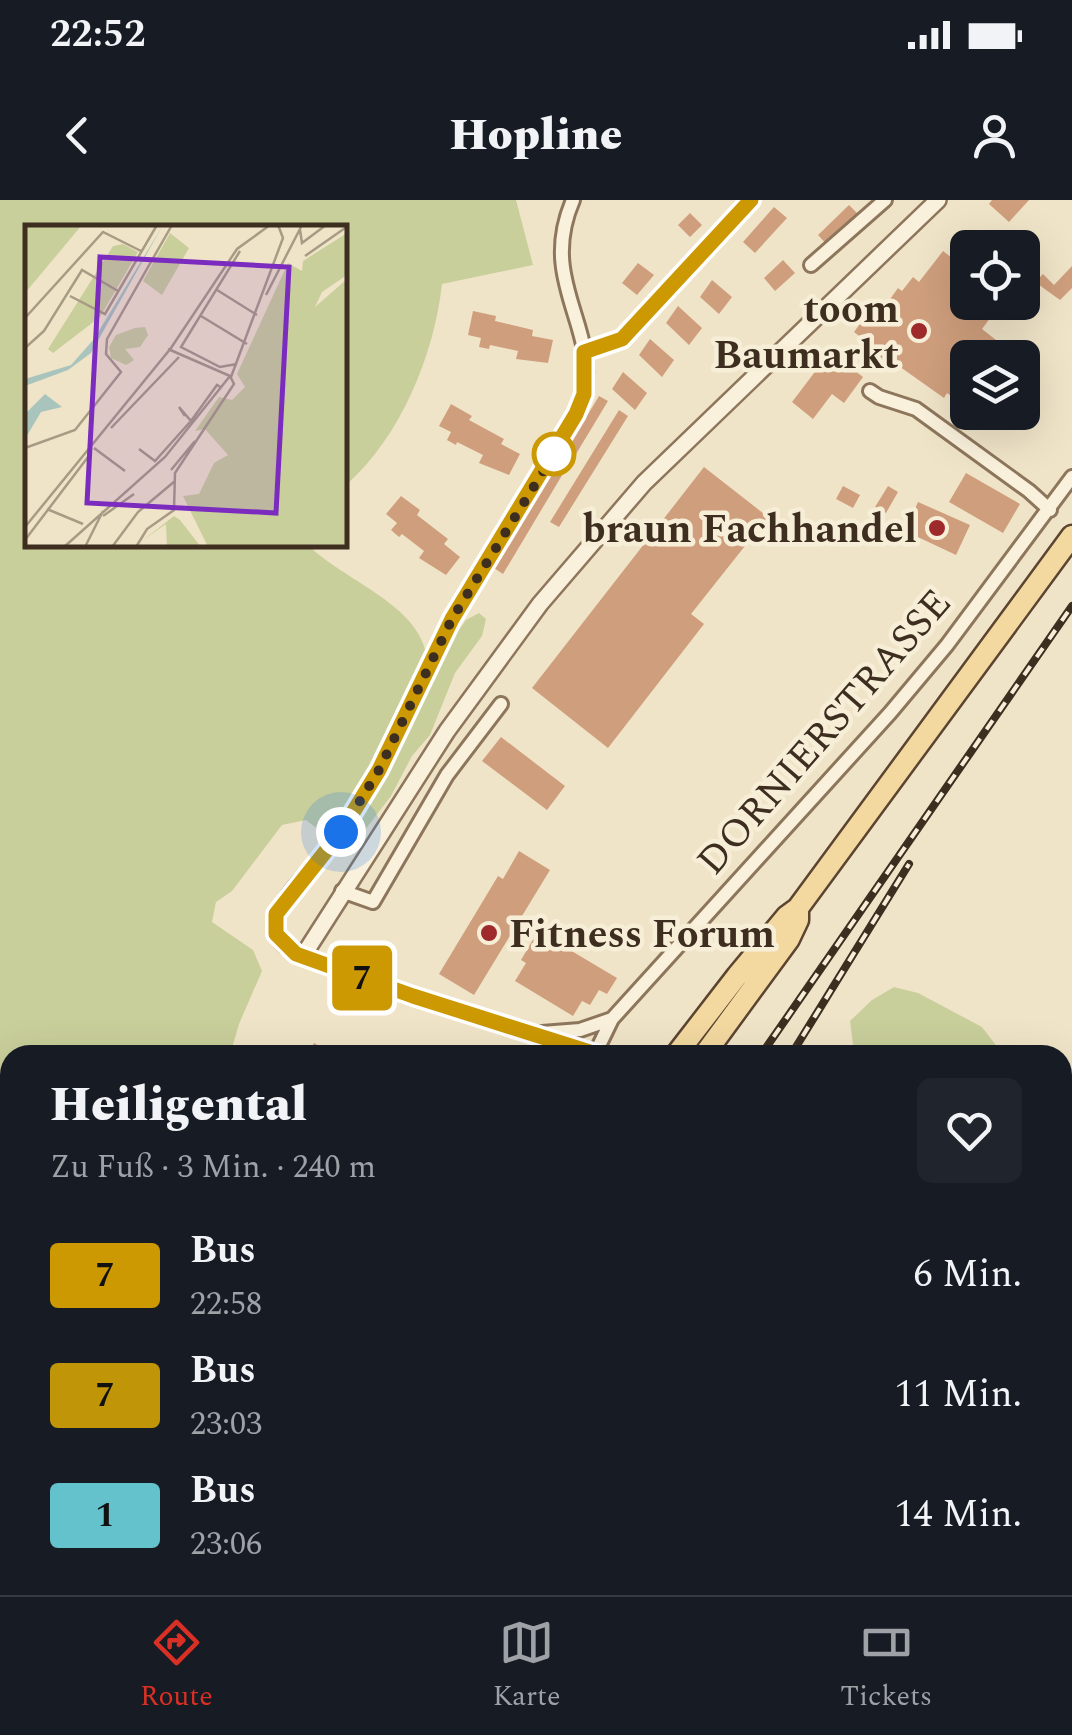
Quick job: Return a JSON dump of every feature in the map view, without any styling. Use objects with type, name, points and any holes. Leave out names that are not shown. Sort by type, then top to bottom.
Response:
[{"type":"main road","points":[[684,1045],[787,916],[798,908],[1072,536]]},
{"type":"main road","points":[[711,1045],[788,939],[798,920],[798,908]]},
{"type":"street","points":[[573,200],[560,261],[584,352],[584,394],[576,414],[452,619],[379,770],[341,832],[276,914],[279,941],[303,956],[458,715],[540,604],[644,482],[938,200]]},
{"type":"street","points":[[584,352],[622,339],[751,200]]},
{"type":"street","points":[[811,265],[885,200]]},
{"type":"street","points":[[870,390],[879,397],[916,408],[1050,510]]},
{"type":"street","name":"DORNIERSTRASSE","points":[[601,1045],[612,1019],[890,713],[1072,477]]},
{"type":"street","points":[[342,890],[373,902],[446,775],[502,704]]},
{"type":"street","name":"DORNIERSTRASSE","points":[[303,956],[413,996],[569,1045]]},
{"type":"street","name":"DORNIERSTRASSE","points":[[536,1033],[563,1034],[612,1019]]},
{"type":"green space","points":[[0,200],[516,200],[533,265],[442,284],[431,339],[411,394],[382,444],[348,483],[348,225],[25,225],[25,548],[311,548],[393,605],[419,634],[426,652],[444,650],[466,620],[479,613],[486,619],[482,636],[455,673],[430,735],[358,839],[342,848],[306,820],[282,825],[232,891],[216,902],[212,922],[253,950],[262,971],[233,1045],[0,1045]]},
{"type":"green space","points":[[894,987],[918,993],[982,1027],[996,1045],[853,1045],[850,1021],[872,1000]]},
{"type":"building","points":[[992,200],[1029,200],[1009,222],[989,204]]},
{"type":"building","points":[[849,205],[861,217],[830,248],[818,235]]},
{"type":"building","points":[[774,207],[787,218],[755,253],[743,242]]},
{"type":"building","points":[[690,213],[702,225],[690,237],[678,225]]},
{"type":"building","name":"toom Baumarkt","points":[[943,251],[950,256],[950,320],[989,320],[982,329],[996,340],[950,340],[950,395],[947,393],[944,398],[859,344],[863,339],[854,332],[865,317],[870,320],[882,303],[885,306],[898,288],[902,291],[913,277],[919,282]]},
{"type":"building","points":[[783,260],[795,273],[775,291],[764,278]]},
{"type":"building","points":[[638,263],[654,275],[637,295],[622,283]]},
{"type":"building","points":[[1072,266],[1072,288],[1060,300],[1040,286],[1040,277],[1043,274],[1054,285]]},
{"type":"building","points":[[712,280],[732,297],[719,314],[700,297]]},
{"type":"building","points":[[678,306],[702,328],[689,345],[666,323]]},
{"type":"building","points":[[473,311],[533,330],[532,336],[553,340],[548,363],[516,359],[518,351],[490,345],[489,349],[479,347],[481,338],[468,335]]},
{"type":"building","points":[[650,339],[674,360],[662,377],[639,355]]},
{"type":"building","points":[[830,352],[863,377],[844,403],[832,394],[813,419],[792,402]]},
{"type":"building","points":[[623,372],[647,393],[635,410],[612,389]]},
{"type":"building","points":[[599,396],[608,401],[567,469],[558,464]]},
{"type":"building","points":[[451,404],[472,416],[469,420],[504,439],[501,444],[520,454],[509,475],[479,463],[483,455],[447,440],[451,432],[439,426]]},
{"type":"building","points":[[619,410],[628,416],[559,527],[550,522]]},
{"type":"building","points":[[554,466],[564,472],[503,574],[494,568]]},
{"type":"building","points":[[704,467],[768,517],[691,614],[704,624],[608,748],[532,688]]},
{"type":"building","points":[[966,473],[1020,504],[1003,533],[949,502]]},
{"type":"building","points":[[843,486],[860,495],[853,508],[836,499]]},
{"type":"building","points":[[888,486],[898,492],[886,513],[875,507]]},
{"type":"building","points":[[401,496],[420,510],[417,515],[448,539],[444,544],[460,557],[446,575],[419,558],[424,551],[391,530],[397,523],[386,514]]},
{"type":"building","name":"braun Fachhandel","points":[[918,502],[970,525],[956,555],[905,531]]},
{"type":"building","points":[[501,737],[565,786],[547,810],[482,761]]},
{"type":"building","points":[[519,851],[550,870],[474,995],[439,974],[498,876],[503,879]]},
{"type":"building","points":[[538,931],[617,978],[607,994],[599,990],[590,1005],[582,1001],[573,1016],[515,981],[526,963],[521,960]]},
{"type":"railway","points":[[768,1045],[1072,606]]},
{"type":"railway","points":[[797,1045],[909,864]]},
{"type":"bus line","name":"7","points":[[573,1045],[413,996],[296,954],[279,941],[276,914],[341,832],[379,770],[452,619],[576,414],[584,394],[584,352],[622,339],[751,200]]},
{"type":"place","name":"toom Baumarkt","points":[[919,331]]},
{"type":"place","name":"braun Fachhandel","points":[[937,528]]},
{"type":"place","name":"Fitness Forum","points":[[489,933]]},
{"type":"route","points":[[341,832],[379,770],[452,619],[554,454]]}]
